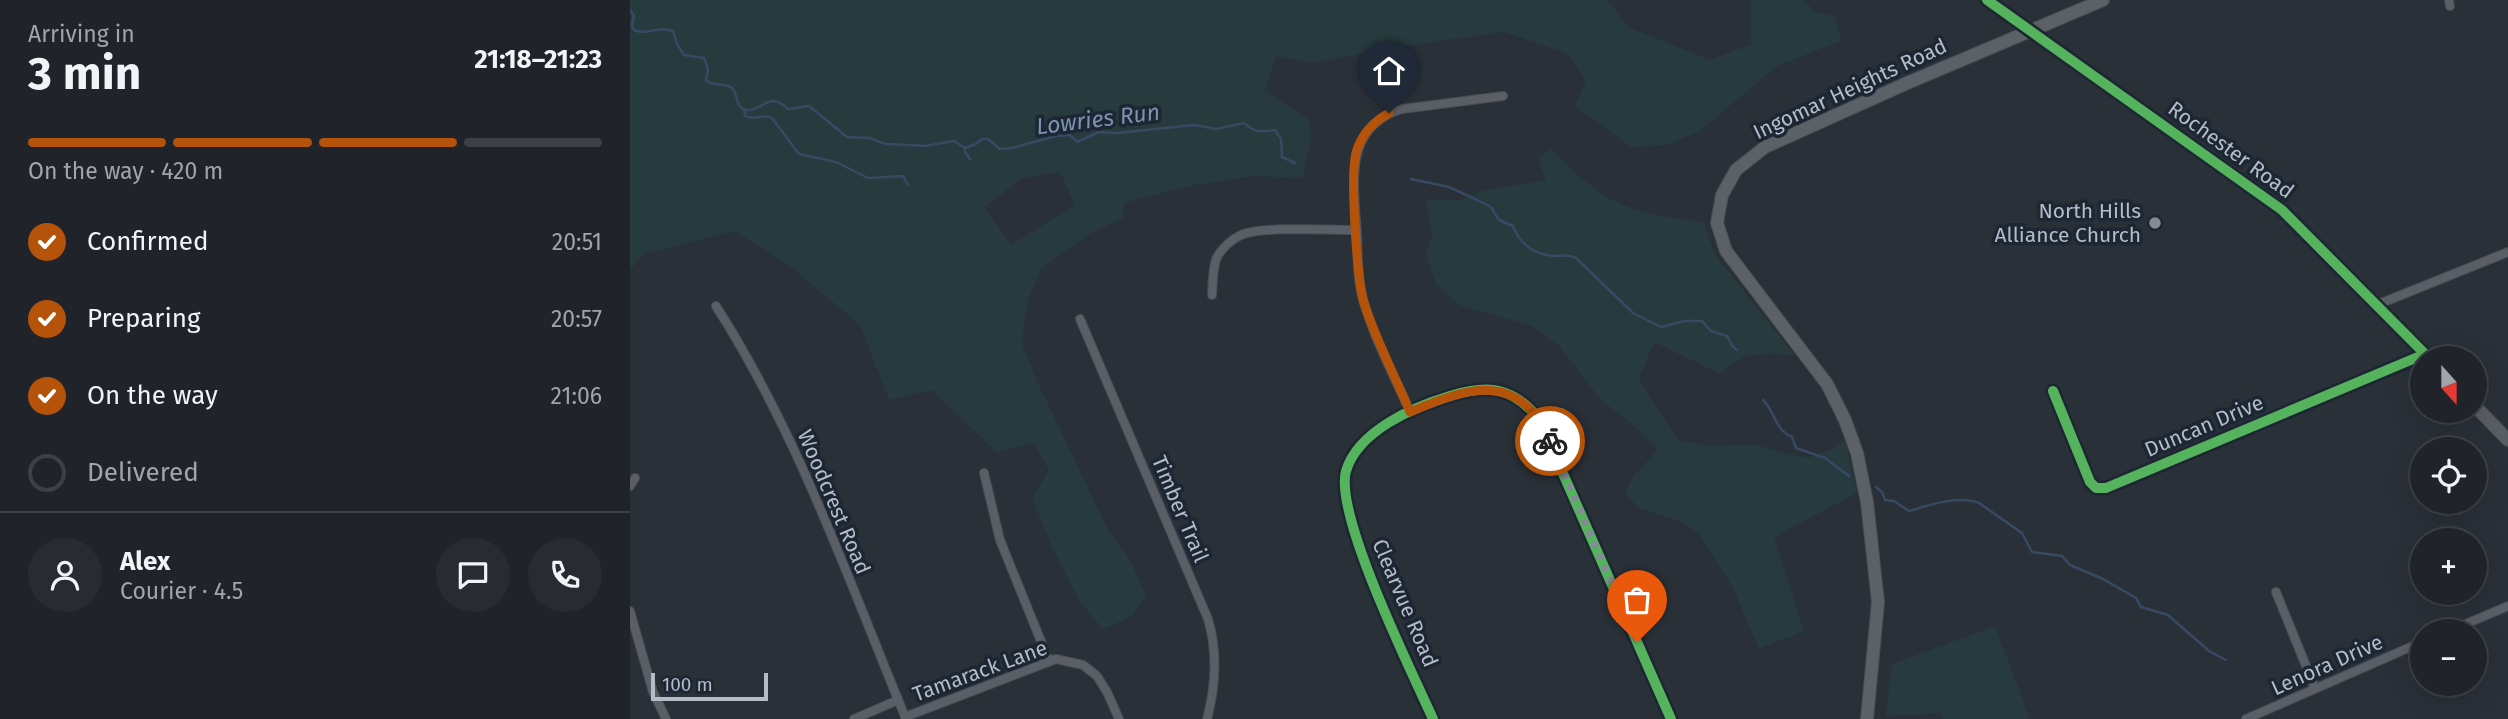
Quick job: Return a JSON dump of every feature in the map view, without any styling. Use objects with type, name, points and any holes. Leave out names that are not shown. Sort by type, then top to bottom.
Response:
[{"type":"main road","name":"Ingomar Heights Road","points":[[1867,719],[1878,602],[1867,502],[1857,453],[1845,420],[1827,384],[1726,251],[1717,223],[1720,201],[1736,170],[1765,147],[2102,0]]},
{"type":"street","name":"Rochester Road","points":[[1987,0],[2272,202],[2379,304],[2419,346]]},
{"type":"street","points":[[1503,96],[1402,109],[1378,118],[1369,128],[1356,154],[1354,173],[1363,302],[1410,412],[1448,397],[1483,389],[1504,391],[1523,401],[1539,419],[1671,719]]},
{"type":"street","points":[[1212,295],[1214,266],[1218,256],[1231,241],[1240,236],[1264,232],[1357,230]]},
{"type":"street","points":[[2379,304],[2508,252]]},
{"type":"street","name":"Woodcrest Road","points":[[716,306],[774,405],[906,718]]},
{"type":"street","name":"Timber Trail","points":[[1080,319],[1209,619],[1216,673],[1206,719]]},
{"type":"street","name":"Duncan Drive","points":[[2053,391],[2090,482],[2096,488],[2106,488],[2410,363]]},
{"type":"street","name":"Clearvue Road","points":[[1410,412],[1377,429],[1355,454],[1346,470],[1343,489],[1351,522],[1376,589],[1433,719]]},
{"type":"street","points":[[2487,418],[2508,440]]},
{"type":"street","points":[[984,473],[1000,540],[1049,661]]},
{"type":"street","points":[[630,486],[635,478]]},
{"type":"street","points":[[2276,592],[2315,688]]},
{"type":"street","points":[[2478,619],[2508,606]]},
{"type":"street","points":[[630,611],[653,692],[666,719]]},
{"type":"street","name":"Lenora Drive","points":[[2246,719],[2410,647]]},
{"type":"street","name":"Tamarack Lane","points":[[906,718],[1056,659],[1074,661],[1090,669],[1108,691],[1119,719]]},
{"type":"street","points":[[854,719],[898,700]]},
{"type":"green space","points":[[630,0],[1607,0],[1630,28],[1710,60],[1751,44],[1750,0],[1803,0],[1817,13],[1835,16],[1841,41],[1777,66],[1701,130],[1668,145],[1631,147],[1575,106],[1586,80],[1568,54],[1504,32],[1312,63],[1277,56],[1264,90],[1309,120],[1311,137],[1303,178],[1255,176],[1194,185],[1124,203],[1123,218],[1089,234],[1041,269],[1027,302],[1022,344],[1108,530],[1129,558],[1146,595],[1131,617],[1103,629],[1080,602],[1053,549],[1032,498],[1049,470],[1033,443],[996,452],[932,390],[889,400],[860,325],[791,267],[735,231],[644,254],[630,270]],"holes":[[[1060,172],[1075,205],[1011,245],[985,207],[1021,179]]]},
{"type":"green space","points":[[1551,148],[1583,179],[1614,201],[1652,214],[1704,222],[1714,253],[1794,355],[1763,354],[1745,357],[1728,366],[1720,374],[1654,342],[1639,379],[1678,440],[1709,446],[1758,445],[1809,458],[1845,440],[1857,493],[1774,537],[1804,631],[1759,649],[1733,588],[1700,535],[1680,521],[1638,508],[1625,492],[1635,474],[1658,450],[1637,428],[1601,400],[1559,346],[1532,326],[1459,305],[1436,284],[1426,256],[1432,235],[1426,199],[1459,200],[1485,190],[1546,180],[1538,159]]},
{"type":"green space","points":[[1995,626],[2030,719],[1944,719],[1941,713],[1886,716],[1892,664]]},
{"type":"waterway","name":"Lowries Run","points":[[630,10],[634,15],[634,30],[644,32],[668,29],[673,31],[684,55],[704,58],[708,69],[706,80],[732,88],[743,109],[753,109],[771,101],[776,101],[788,109],[809,106],[847,137],[869,138],[886,144],[925,146],[954,141],[965,148]]},
{"type":"waterway","points":[[744,109],[745,116],[748,117],[772,118],[799,154],[836,162],[868,178],[903,176],[908,185]]},
{"type":"waterway","name":"Lowries Run","points":[[965,148],[982,139],[988,139],[1000,149],[1056,136],[1070,135],[1077,142],[1099,132],[1117,133],[1194,125],[1216,129],[1244,123],[1258,131],[1275,130],[1281,139],[1282,157],[1295,163]]},
{"type":"waterway","points":[[965,148],[970,159]]},
{"type":"waterway","name":"Lowries Run","points":[[1411,179],[1449,187],[1491,207],[1499,220],[1513,226],[1524,243],[1534,250],[1546,255],[1576,258],[1633,313],[1661,327],[1685,321],[1702,321],[1711,331],[1727,336],[1737,350]]},
{"type":"waterway","name":"Lowries Run","points":[[1763,400],[1778,425],[1792,437],[1796,448],[1825,458],[1849,476]]},
{"type":"waterway","points":[[1876,487],[1885,500],[1894,501],[1909,511],[1953,500],[1979,503],[2022,533],[2032,552],[2062,556],[2070,565],[2103,579],[2136,598],[2141,607],[2168,615],[2209,651],[2226,660]]},
{"type":"cycle path","points":[[1987,0],[2282,210],[2417,346]]},
{"type":"cycle path","points":[[2053,391],[2090,482],[2096,488],[2106,488],[2410,360]]},
{"type":"cycle path","points":[[1433,719],[1377,594],[1363,556],[1345,492],[1346,471],[1362,444],[1389,423],[1435,401],[1477,390],[1510,394],[1539,419],[1671,719]]},
{"type":"way so far","points":[[1550,441],[1637,642]]},
{"type":"place","name":"North Hills Alliance Church","points":[[2155,223]]},
{"type":"route","points":[[1389,113],[1378,118],[1369,128],[1354,163],[1360,280],[1363,302],[1410,412],[1459,393],[1483,389],[1504,391],[1523,401],[1532,410],[1550,441]]}]
